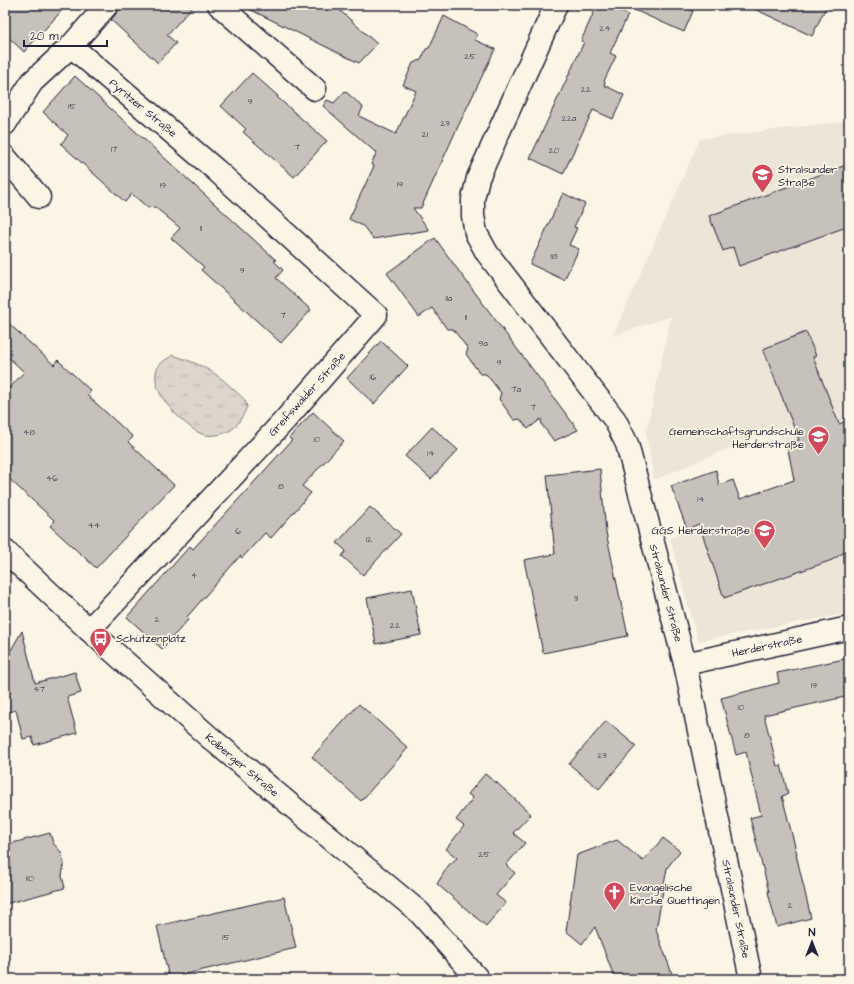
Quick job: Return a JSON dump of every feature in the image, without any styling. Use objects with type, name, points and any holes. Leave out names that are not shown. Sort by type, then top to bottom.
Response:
[{"type":"street","points":[[5,124],[32,82],[70,46],[107,5]]},
{"type":"street","points":[[219,5],[315,89]]},
{"type":"street","name":"Stralsunder Straße","points":[[556,5],[478,178],[473,199],[476,233],[487,253],[611,414],[627,444],[685,664],[751,979]]},
{"type":"street","name":"Pyritzer Straße","points":[[70,46],[216,170]]},
{"type":"street","points":[[5,157],[39,197]]},
{"type":"street","name":"Greifswalder Straße","points":[[89,630],[284,421],[376,315],[216,170]]},
{"type":"street","name":"Kolberger Straße","points":[[5,551],[89,630],[208,736],[419,912],[478,979]]},
{"type":"street","name":"Herderstraße","points":[[685,664],[849,628]]},
{"type":"shaded area","name":"Gemeinschaftsgrundschule Herderstraße","points":[[849,121],[849,613],[698,641],[670,538],[802,491],[776,428],[654,480],[646,433],[671,316],[613,336],[700,139]]},
{"type":"green space","points":[[173,355],[191,361],[220,377],[242,397],[247,407],[235,427],[223,434],[202,434],[197,432],[176,415],[163,398],[156,382],[157,369],[164,361]]},
{"type":"building","points":[[5,5],[67,5],[24,52],[5,34]]},
{"type":"building","points":[[123,5],[194,5],[167,35],[176,43],[158,63],[111,20]]},
{"type":"building","points":[[241,5],[334,5],[377,44],[359,63]]},
{"type":"building","points":[[597,5],[608,5],[628,15],[610,53],[616,56],[604,81],[604,85],[624,95],[613,119],[593,110],[563,174],[530,158],[584,42],[581,41]]},
{"type":"building","points":[[623,5],[681,5],[693,11],[684,32]]},
{"type":"building","points":[[746,5],[827,5],[812,36]]},
{"type":"building","points":[[444,16],[477,34],[475,40],[495,49],[421,208],[413,208],[429,230],[373,239],[363,226],[349,219],[374,166],[371,164],[377,152],[323,106],[327,100],[334,103],[345,91],[363,107],[359,116],[396,134],[416,91],[403,85],[413,63],[421,60],[426,49],[429,48]]},
{"type":"building","points":[[252,73],[327,141],[294,177],[243,132],[246,129],[221,106]]},
{"type":"building","points":[[75,76],[276,260],[274,261],[283,270],[276,278],[311,310],[281,343],[201,270],[204,267],[171,238],[180,228],[155,207],[148,208],[132,194],[125,202],[61,144],[68,135],[43,112]]},
{"type":"building","points":[[849,164],[849,226],[739,266],[733,247],[723,251],[709,216]]},
{"type":"building","points":[[563,193],[585,204],[574,227],[577,228],[569,245],[579,249],[564,280],[530,264]]},
{"type":"building","points":[[435,238],[578,430],[554,441],[542,425],[541,419],[528,429],[520,419],[514,420],[499,399],[501,393],[486,374],[480,374],[466,354],[468,349],[453,329],[447,329],[432,308],[419,317],[387,273]]},
{"type":"building","points":[[5,320],[54,365],[58,360],[91,391],[87,395],[133,437],[128,442],[174,485],[96,568],[50,526],[55,521],[5,475],[5,393],[24,372],[5,354]]},
{"type":"building","points":[[806,332],[816,356],[813,357],[839,424],[849,420],[849,549],[832,560],[724,598],[699,524],[687,529],[671,486],[716,470],[719,485],[733,480],[740,499],[794,480],[787,444],[799,440],[763,349]]},
{"type":"building","points":[[381,341],[408,366],[374,404],[347,378]]},
{"type":"building","points":[[313,412],[344,441],[302,486],[311,493],[271,538],[265,533],[242,558],[240,556],[186,618],[188,620],[162,649],[127,617],[190,546],[193,549],[248,489],[292,440],[289,438]]},
{"type":"building","points":[[432,427],[458,450],[431,479],[405,456]]},
{"type":"building","points":[[600,469],[606,532],[628,636],[543,653],[524,560],[555,554],[547,475]]},
{"type":"building","points":[[370,507],[401,534],[363,575],[342,556],[346,551],[337,543]]},
{"type":"building","points":[[412,589],[421,635],[376,644],[367,598]]},
{"type":"building","points":[[22,631],[35,683],[75,672],[81,693],[67,697],[77,733],[34,745],[32,737],[23,739],[16,710],[5,713],[5,652],[11,650]]},
{"type":"building","points":[[849,658],[849,696],[764,715],[777,766],[781,765],[788,794],[782,796],[811,918],[777,927],[750,818],[761,815],[746,752],[736,755],[721,698],[779,683],[777,673]]},
{"type":"building","points":[[359,704],[408,748],[361,801],[312,757]]},
{"type":"building","points":[[606,721],[636,746],[599,789],[569,764]]},
{"type":"building","points":[[485,774],[531,814],[513,833],[525,843],[506,865],[515,873],[496,895],[506,903],[486,926],[437,884],[448,866],[457,858],[446,849],[464,826],[456,820],[473,798],[468,794]]},
{"type":"building","points":[[50,833],[53,843],[61,852],[64,864],[62,876],[65,888],[5,904],[5,845]]},
{"type":"building","name":"Evangelische Kirche Quettingen","points":[[663,838],[680,851],[667,868],[656,930],[674,979],[615,979],[595,927],[582,944],[566,931],[577,855],[617,840],[643,861]]},
{"type":"building","points":[[284,897],[296,948],[169,978],[157,926]]},
{"type":"place","name":"Stralsunder Straße","points":[[762,194]]},
{"type":"place","name":"Gemeinschaftsgrundschule Herderstraße","points":[[819,456]]},
{"type":"place","name":"GGS Herderstraße","points":[[765,550]]},
{"type":"place","name":"Schützenplatz","points":[[100,658]]},
{"type":"place","name":"Evangelische Kirche Quettingen","points":[[614,912]]}]
